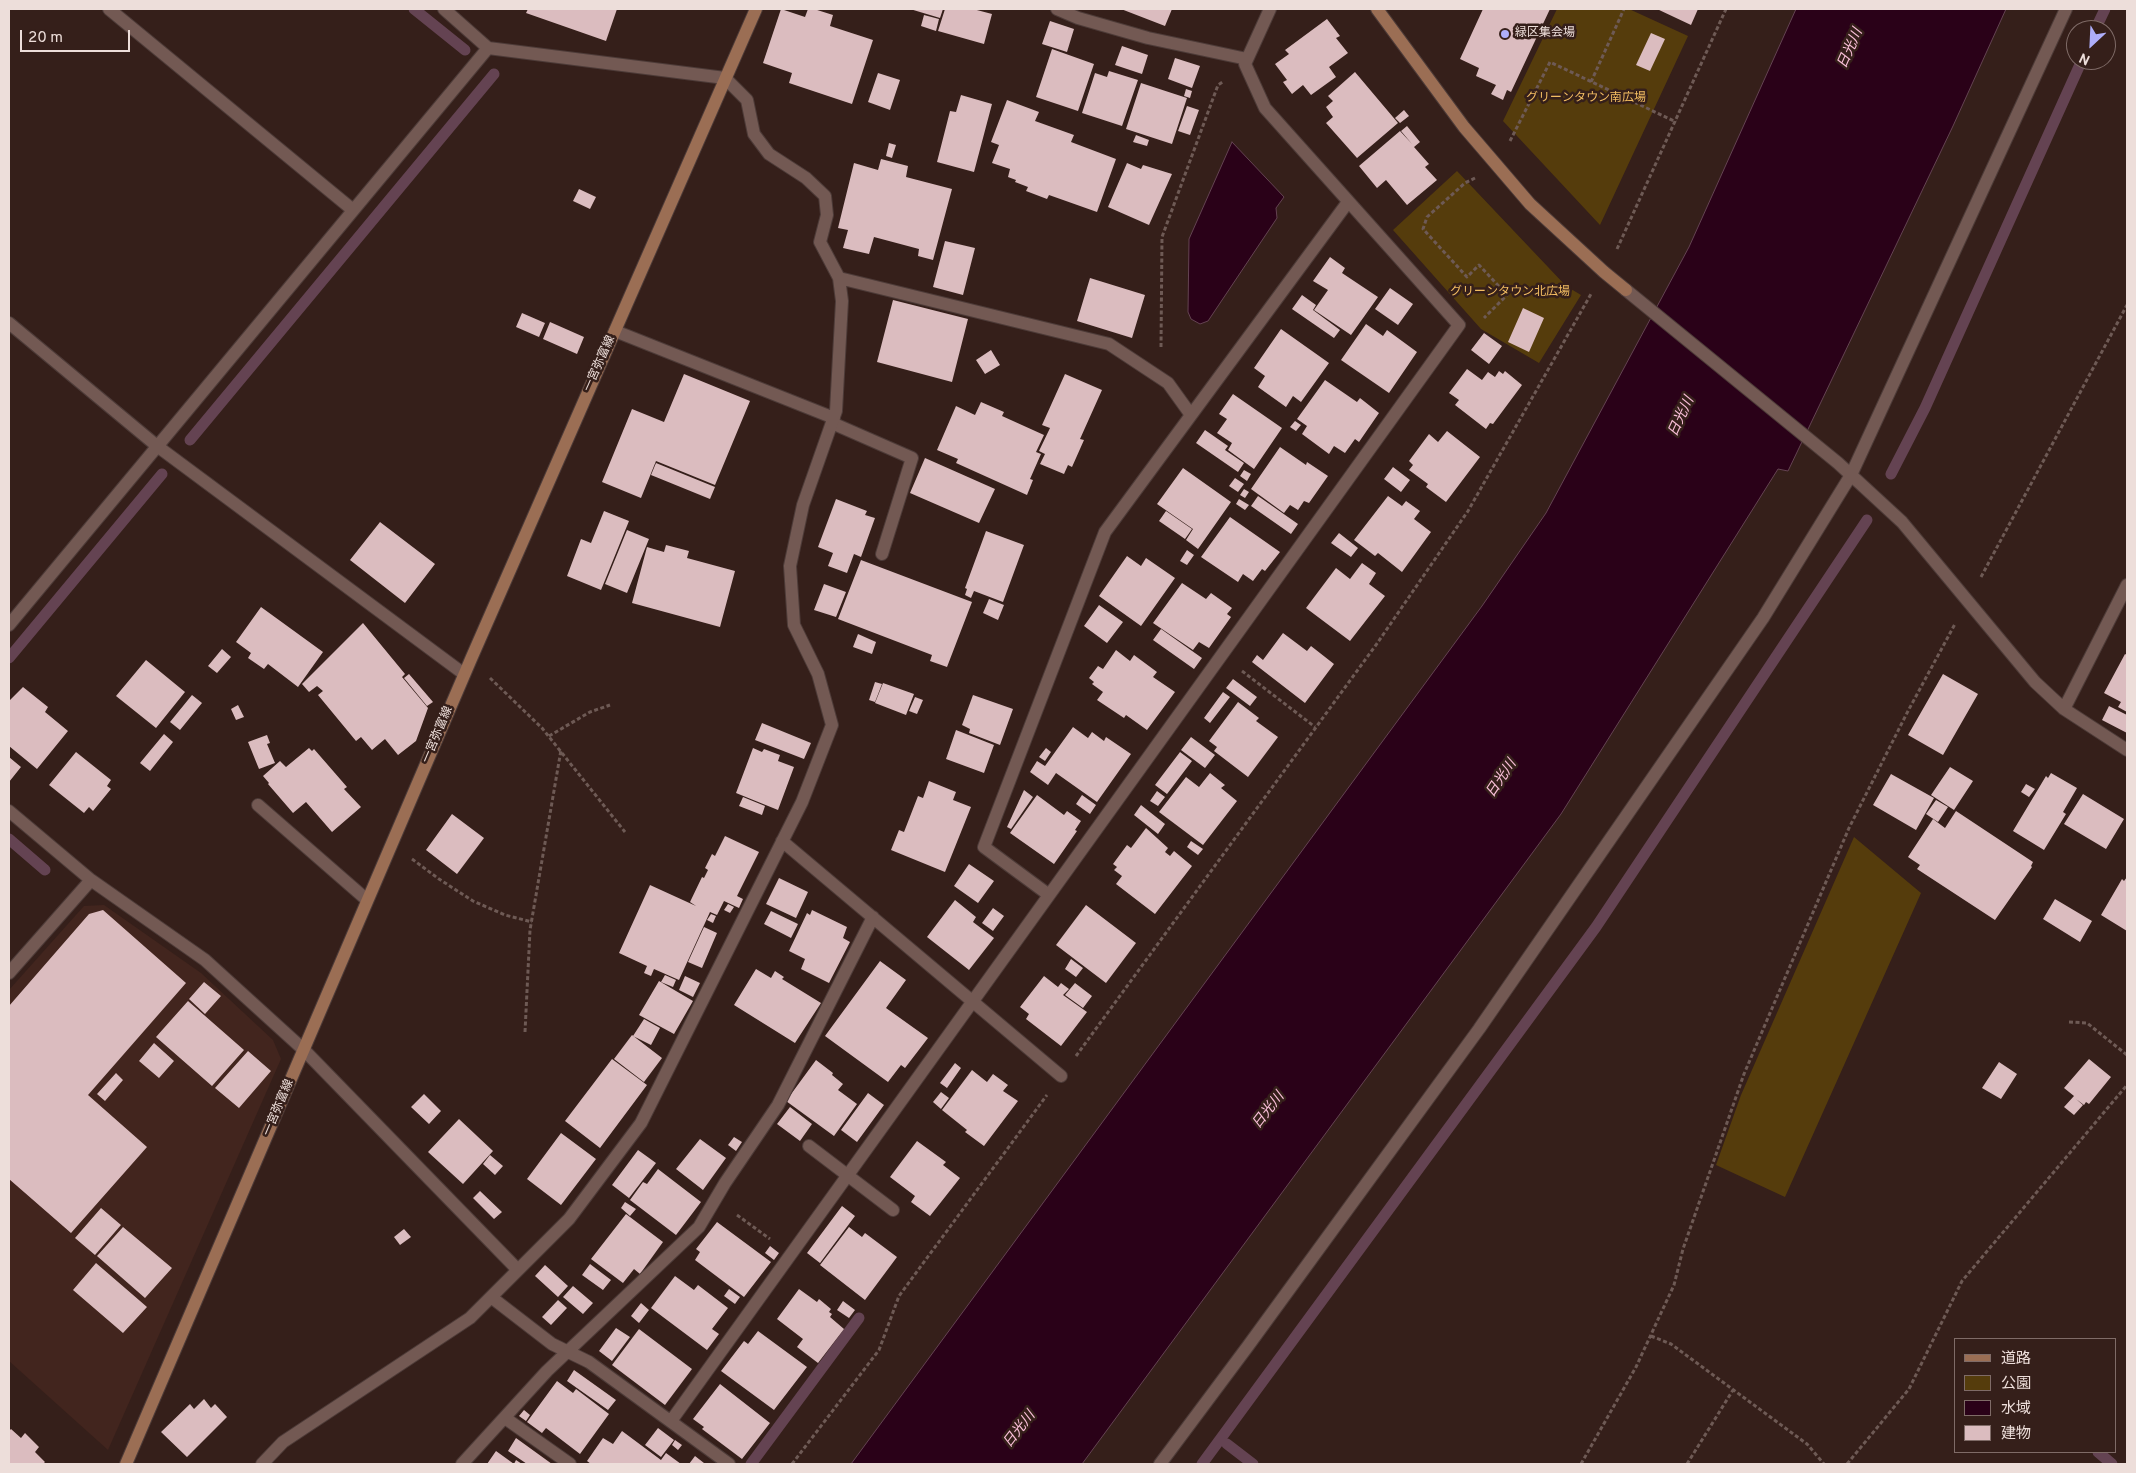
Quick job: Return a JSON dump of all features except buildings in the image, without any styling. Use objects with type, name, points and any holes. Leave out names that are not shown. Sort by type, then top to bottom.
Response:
[{"type":"main road","name":"一宮弥富線","points":[[126,1464],[464,674],[756,9]]},
{"type":"main road","points":[[1377,9],[1464,127],[1530,204],[1626,290]]},
{"type":"street","points":[[109,9],[353,210]]},
{"type":"street","points":[[262,1464],[283,1442],[470,1318],[569,1219],[641,1123],[802,802],[832,725],[818,674],[794,625],[790,566],[803,505],[836,411],[842,301],[839,278],[820,242],[827,215],[825,196],[806,178],[768,154],[754,134],[747,100],[725,78],[488,48],[444,9]]},
{"type":"street","points":[[1057,9],[1078,18],[1148,38],[1246,62]]},
{"type":"street","points":[[671,1421],[1459,326],[1265,108],[1246,62],[1270,9]]},
{"type":"street","points":[[1160,1464],[1479,1029],[1763,618],[1851,476],[2066,9]]},
{"type":"street","points":[[9,625],[488,48]]},
{"type":"street","points":[[1049,895],[984,847],[1105,532],[1348,202]]},
{"type":"street","points":[[839,278],[1109,344],[1168,383],[1191,415]]},
{"type":"street","points":[[1626,290],[1838,464],[1902,522],[1969,600],[2035,682],[2064,709],[2127,750]]},
{"type":"street","points":[[9,323],[157,446],[464,674]]},
{"type":"street","points":[[615,332],[833,421],[912,458],[882,554]]},
{"type":"street","points":[[2064,709],[2127,585]]},
{"type":"street","points":[[258,805],[367,900]]},
{"type":"street","points":[[9,811],[91,880],[205,960],[304,1050],[518,1270]]},
{"type":"street","points":[[782,841],[1061,1076]]},
{"type":"street","points":[[9,973],[91,880]]},
{"type":"street","points":[[462,1464],[547,1371],[700,1227],[716,1199],[778,1105],[873,917]]},
{"type":"street","points":[[809,1146],[893,1210]]},
{"type":"street","points":[[491,1297],[552,1344],[589,1362],[729,1464]]},
{"type":"street","points":[[505,1418],[570,1464]]},
{"type":"path","points":[[1591,82],[1624,9]]},
{"type":"path","points":[[792,1464],[879,1350],[899,1296],[1376,645],[1468,511],[1623,239],[1726,9]]},
{"type":"path","points":[[1160,378],[1162,237],[1218,85],[1246,62]]},
{"type":"path","points":[[1478,323],[1507,295],[1479,265],[1467,276],[1423,229],[1427,217],[1465,183],[1497,166],[1550,62],[1676,122]]},
{"type":"path","points":[[1581,1464],[1636,1367],[1674,1285],[1682,1249],[1744,1074],[1849,828],[1908,711],[2127,305]]},
{"type":"path","points":[[1222,655],[1315,727]]},
{"type":"path","points":[[471,659],[549,736],[625,832]]},
{"type":"path","points":[[549,736],[590,712],[610,705]]},
{"type":"path","points":[[525,1032],[532,922],[561,750]]},
{"type":"path","points":[[392,843],[438,879],[473,901],[505,915],[532,922]]},
{"type":"path","points":[[2069,1022],[2087,1023],[2127,1055]]},
{"type":"path","points":[[1848,1464],[1909,1389],[1962,1281],[2127,1085]]},
{"type":"path","points":[[716,1199],[791,1254]]},
{"type":"path","points":[[1650,1336],[1671,1344],[1807,1444],[1824,1464]]},
{"type":"path","points":[[1687,1464],[1733,1390]]},
{"type":"shaded area","points":[[104,905],[201,973],[273,1040],[281,1059],[108,1450],[9,1361],[9,990],[84,906]]},
{"type":"green space","name":"グリーンタウン南広場","points":[[1557,9],[1629,9],[1688,36],[1600,225],[1503,121]]},
{"type":"green space","name":"グリーンタウン北広場","points":[[1457,171],[1566,286],[1581,295],[1539,363],[1481,329],[1393,230]]},
{"type":"green space","points":[[1854,837],[1921,893],[1785,1197],[1716,1165],[1741,1095]]},
{"type":"water","name":"日光川","points":[[1796,9],[2006,9],[1953,126],[1788,471],[1778,469],[1561,814],[1082,1464],[851,1464],[1482,606],[1546,513],[1689,247]]},
{"type":"water","points":[[1232,142],[1284,197],[1276,208],[1277,218],[1208,321],[1200,324],[1191,319],[1188,312],[1189,239]]},
{"type":"waterway","points":[[414,9],[465,50]]},
{"type":"waterway","points":[[2100,20],[2105,9]]},
{"type":"waterway","points":[[1891,474],[1925,408],[2077,70]]},
{"type":"waterway","points":[[190,440],[494,74]]},
{"type":"waterway","points":[[9,658],[162,474]]},
{"type":"waterway","points":[[1202,1464],[1596,927],[1867,520]]},
{"type":"waterway","points":[[9,839],[45,870]]},
{"type":"waterway","points":[[751,1464],[859,1318]]},
{"type":"waterway","points":[[1227,1444],[1253,1464]]},
{"type":"waterway","points":[[2099,1453],[2112,1464]]},
{"type":"place","name":"緑区集会場","points":[[1505,34]]}]
